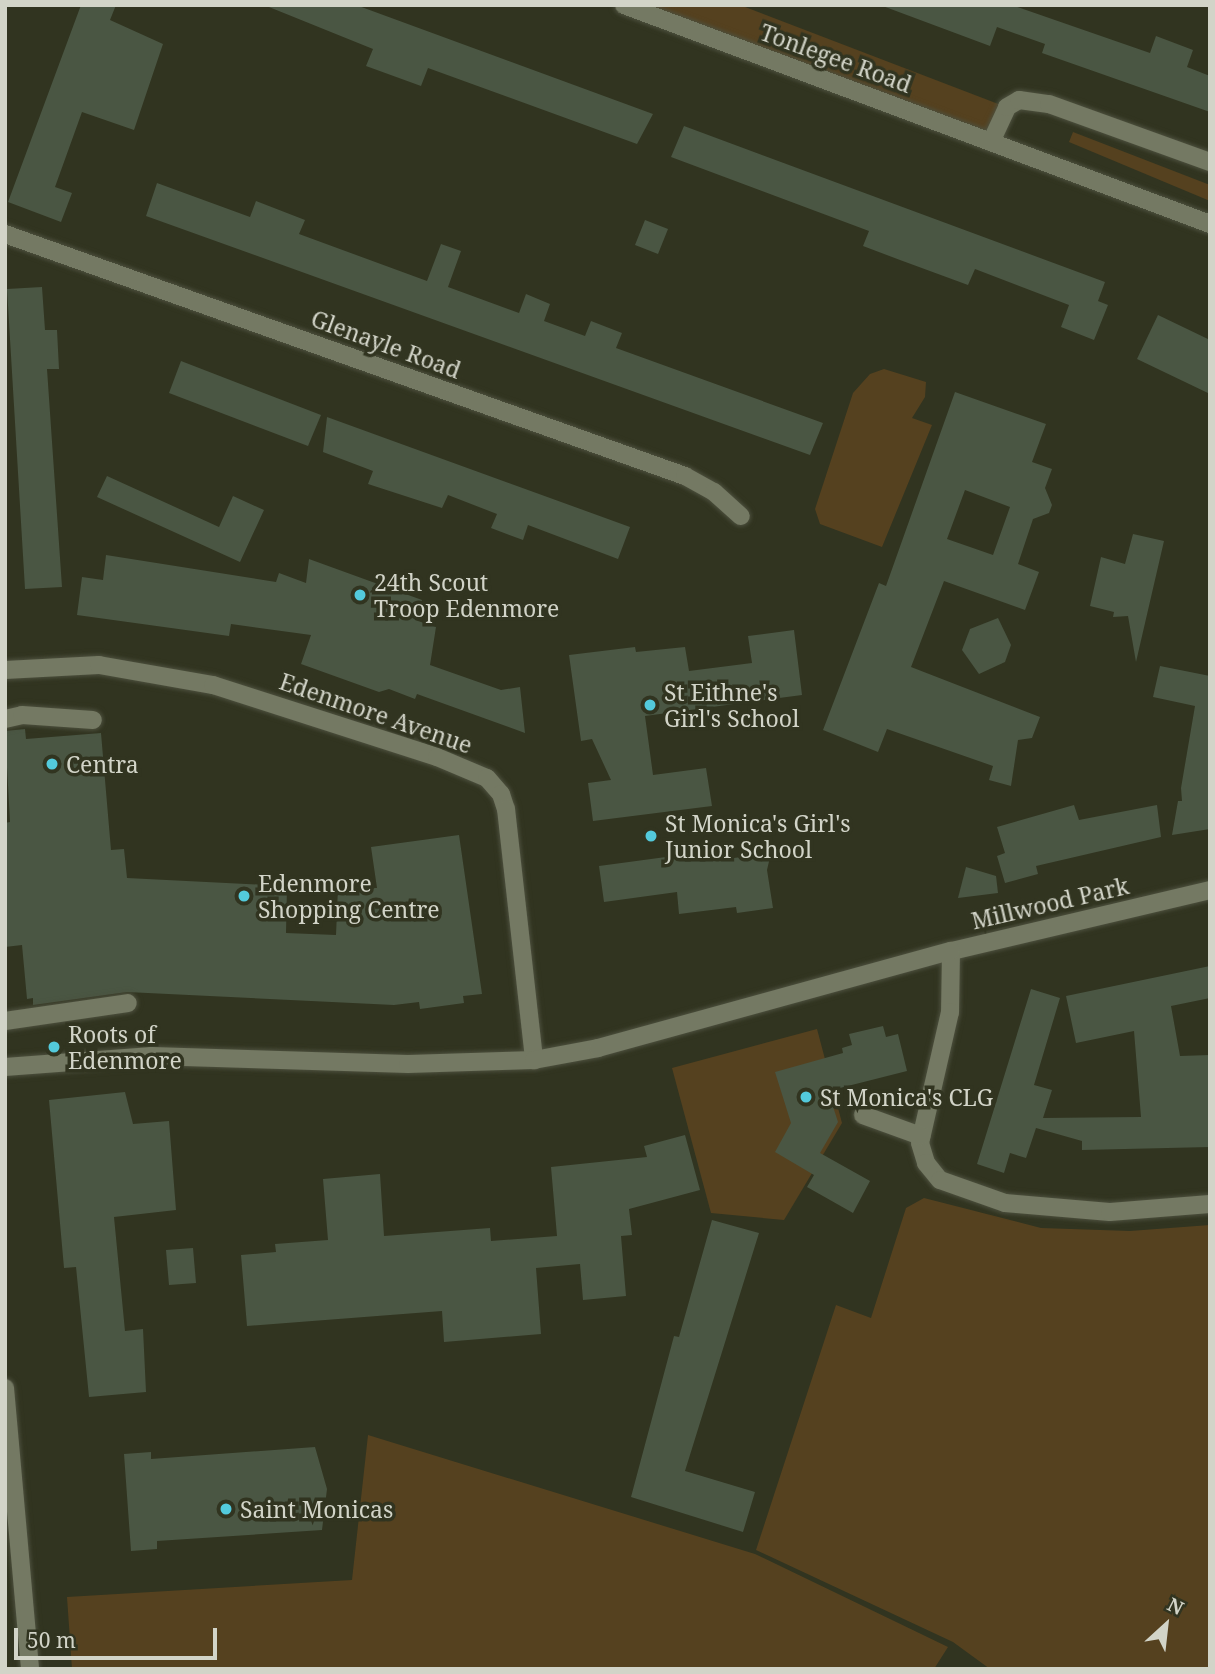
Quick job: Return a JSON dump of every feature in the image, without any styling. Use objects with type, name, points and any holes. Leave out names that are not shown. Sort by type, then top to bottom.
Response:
[{"type":"street","name":"Tonlegee Road","points":[[624,5],[1210,223]]},
{"type":"street","points":[[991,142],[1007,107],[1019,100],[1049,104],[1210,162]]},
{"type":"street","name":"Glenayle Road","points":[[5,234],[685,476],[714,492],[741,516]]},
{"type":"street","name":"Edenmore Avenue","points":[[5,670],[99,665],[212,685],[437,757],[487,778],[501,794],[506,809],[534,1060]]},
{"type":"street","points":[[5,719],[22,715],[93,720]]},
{"type":"street","name":"Millwood Park","points":[[1210,890],[951,951],[950,1012],[921,1136],[926,1163],[940,1180],[1005,1203],[1110,1212],[1210,1204]]},
{"type":"street","points":[[5,1068],[152,1056],[408,1065],[534,1060],[598,1048],[951,951]]},
{"type":"street","points":[[5,1021],[128,1003]]},
{"type":"street","points":[[863,1115],[921,1136]]},
{"type":"street","points":[[5,1388],[9,1481],[30,1669]]},
{"type":"shaded area","points":[[624,5],[740,5],[1014,110],[986,140]]},
{"type":"shaded area","points":[[1073,132],[1210,185],[1210,201],[1069,142]]},
{"type":"shaded area","points":[[884,369],[926,382],[925,397],[912,418],[932,425],[882,547],[820,524],[815,509],[853,393],[870,374]]},
{"type":"shaded area","points":[[817,1029],[842,1123],[784,1220],[711,1213],[672,1068]]},
{"type":"shaded area","points":[[924,1198],[1041,1228],[1130,1231],[1210,1225],[1210,1669],[990,1669],[953,1642],[756,1550],[836,1305],[871,1318],[906,1208]]},
{"type":"shaded area","points":[[368,1435],[755,1554],[948,1647],[934,1669],[72,1669],[67,1597],[352,1580]]},
{"type":"building","points":[[81,5],[116,5],[110,20],[163,44],[134,130],[82,112],[55,187],[72,193],[61,222],[8,202]]},
{"type":"building","points":[[264,5],[356,5],[653,114],[637,144],[428,68],[421,86],[366,66],[373,49]]},
{"type":"building","points":[[880,5],[1012,5],[1150,53],[1156,36],[1193,50],[1187,67],[1210,76],[1210,112],[1042,53],[1045,44],[997,27],[990,46]]},
{"type":"building","points":[[684,126],[1105,282],[1098,301],[1108,305],[1094,340],[1061,327],[1069,305],[975,269],[968,285],[900,260],[863,246],[869,231],[671,157]]},
{"type":"building","points":[[157,183],[250,217],[256,201],[305,220],[299,234],[427,281],[441,244],[461,251],[448,287],[519,313],[526,294],[550,304],[544,321],[585,336],[591,321],[622,333],[616,348],[823,423],[810,455],[146,216]]},
{"type":"building","points":[[645,220],[668,229],[658,254],[635,245]]},
{"type":"building","points":[[42,287],[45,330],[57,330],[59,369],[47,369],[62,587],[25,589],[7,289]]},
{"type":"building","points":[[1158,315],[1210,340],[1210,394],[1137,359]]},
{"type":"building","points":[[181,361],[321,415],[308,446],[169,393]]},
{"type":"building","points":[[955,392],[1046,424],[1032,462],[1052,469],[1045,488],[1052,505],[1049,513],[1033,519],[1018,564],[1039,572],[1025,610],[944,581],[911,667],[1040,717],[1032,738],[1018,740],[1011,786],[989,780],[993,766],[887,729],[878,752],[823,730],[879,583],[886,586]],"holes":[[[965,490],[1010,507],[993,555],[947,539]]]},
{"type":"building","points":[[327,417],[630,527],[618,559],[528,525],[523,540],[491,528],[497,514],[448,495],[442,508],[368,484],[373,471],[323,452]]},
{"type":"building","points":[[107,476],[219,527],[233,496],[264,510],[240,562],[97,497]]},
{"type":"building","points":[[1133,534],[1164,541],[1136,662],[1128,616],[1113,617],[1114,612],[1090,606],[1101,557],[1125,564]]},
{"type":"building","points":[[106,555],[276,582],[279,573],[306,583],[309,559],[422,600],[415,620],[436,627],[430,665],[501,690],[520,687],[525,733],[417,694],[415,699],[389,689],[379,692],[301,664],[311,635],[231,624],[229,636],[77,615],[82,577],[103,580]]},
{"type":"building","points":[[998,618],[1011,645],[1005,662],[979,674],[962,650],[970,629]]},
{"type":"building","name":"St Eithne's Girl's School","points":[[794,630],[802,695],[645,716],[653,775],[706,768],[712,806],[593,821],[588,783],[611,780],[592,739],[581,741],[569,655],[635,647],[636,652],[685,647],[689,671],[752,663],[748,636]]},
{"type":"building","points":[[1160,666],[1210,676],[1210,829],[1172,835],[1178,801],[1182,801],[1181,788],[1195,706],[1153,697]]},
{"type":"building","points":[[25,729],[26,739],[101,733],[111,850],[124,849],[127,878],[287,886],[286,933],[336,935],[338,887],[377,888],[371,847],[459,835],[482,994],[463,996],[464,1003],[420,1009],[419,1002],[394,1005],[127,992],[33,1005],[33,998],[27,999],[22,945],[5,947],[5,823],[10,822],[5,731]]},
{"type":"building","points":[[1074,805],[1079,820],[1157,805],[1161,837],[1036,866],[1038,874],[1005,883],[997,856],[1005,853],[997,827]]},
{"type":"building","points":[[718,850],[719,860],[771,853],[767,870],[773,908],[737,913],[736,907],[679,914],[677,892],[604,902],[599,866]]},
{"type":"building","points":[[966,867],[996,876],[998,893],[958,898]]},
{"type":"building","points":[[1210,966],[1210,998],[1171,1006],[1180,1056],[1210,1055],[1210,1147],[1082,1150],[1082,1141],[1036,1128],[1026,1158],[1010,1153],[1004,1173],[977,1164],[1031,989],[1060,998],[1034,1085],[1052,1090],[1043,1118],[1141,1117],[1134,1031],[1076,1043],[1066,996]]},
{"type":"building","points":[[883,1026],[886,1037],[898,1034],[907,1071],[828,1091],[838,1122],[820,1153],[870,1181],[853,1213],[807,1187],[814,1175],[775,1152],[791,1123],[775,1072],[843,1053],[842,1048],[852,1045],[849,1034]]},
{"type":"building","points":[[125,1092],[133,1124],[169,1121],[176,1210],[114,1217],[125,1331],[143,1329],[146,1392],[89,1397],[76,1267],[64,1268],[49,1100]]},
{"type":"building","points":[[685,1135],[700,1190],[629,1209],[632,1235],[621,1236],[626,1296],[583,1300],[580,1264],[536,1268],[541,1334],[444,1342],[442,1311],[247,1326],[241,1255],[276,1252],[275,1244],[328,1240],[323,1179],[380,1174],[384,1236],[490,1228],[491,1241],[557,1236],[551,1167],[647,1157],[644,1146]]},
{"type":"building","points":[[712,1220],[759,1233],[685,1471],[755,1492],[743,1532],[631,1497],[674,1336],[679,1337]]},
{"type":"building","points":[[193,1248],[196,1283],[169,1285],[166,1250]]},
{"type":"building","name":"Saint Monicas","points":[[315,1447],[327,1489],[322,1530],[157,1541],[157,1549],[131,1551],[124,1454],[151,1452],[151,1459]]},
{"type":"place","name":"24th Scout Troop Edenmore","points":[[360,595]]},
{"type":"place","name":"St Eithne's Girl's School","points":[[650,705]]},
{"type":"place","name":"Centra","points":[[52,764]]},
{"type":"place","name":"St Monica's Girl's Junior School","points":[[651,836]]},
{"type":"place","name":"Edenmore Shopping Centre","points":[[244,896]]},
{"type":"place","name":"Roots of Edenmore","points":[[54,1047]]},
{"type":"place","name":"St Monica's CLG","points":[[806,1097]]},
{"type":"place","name":"Saint Monicas","points":[[226,1509]]}]
